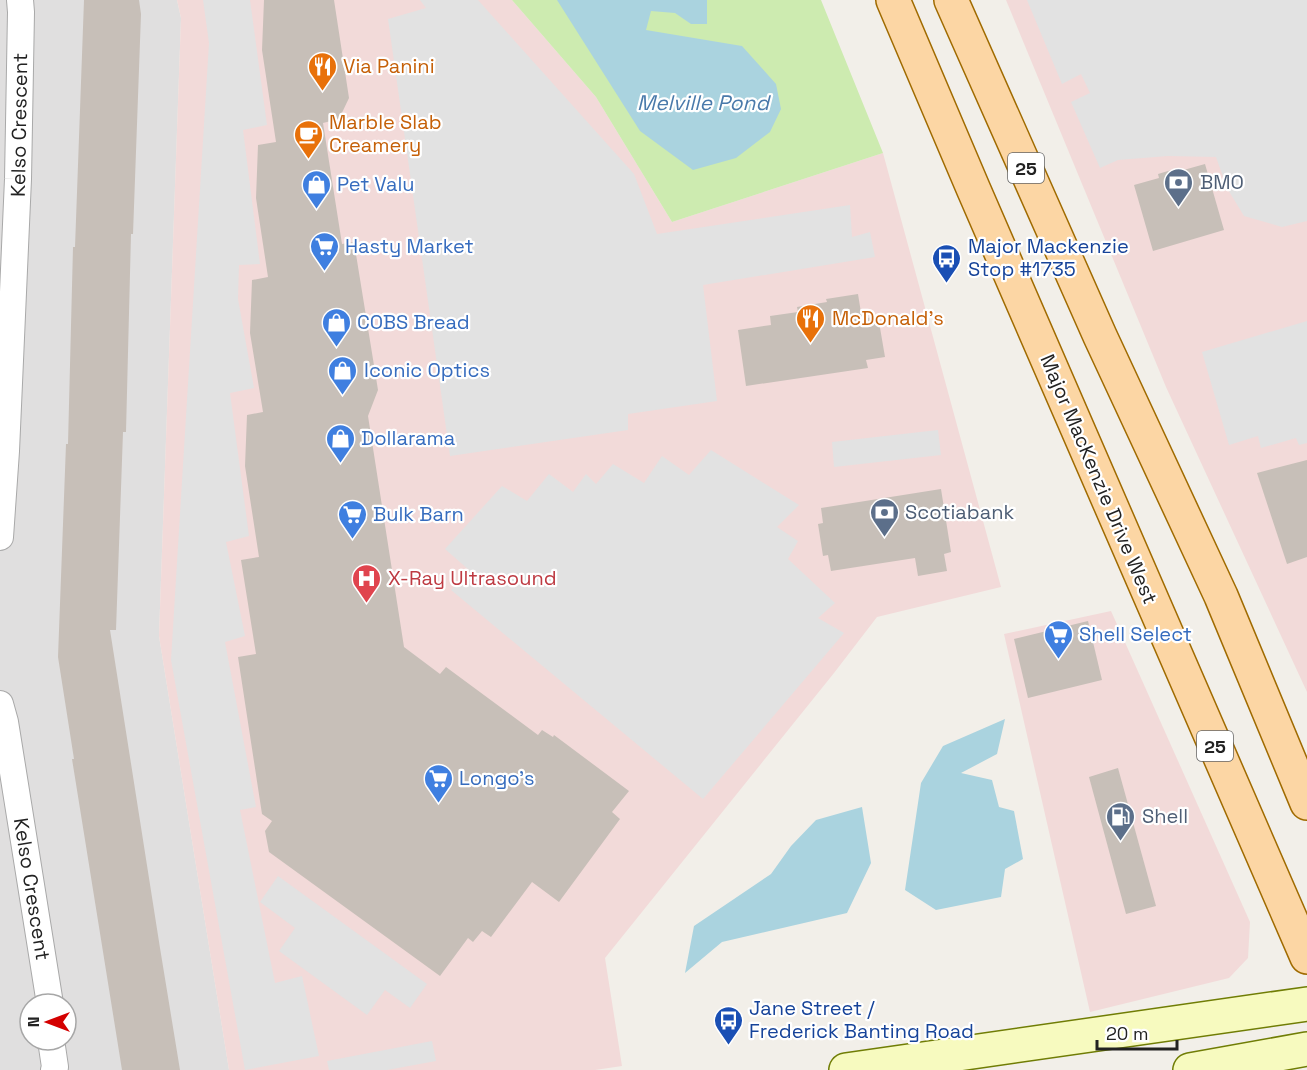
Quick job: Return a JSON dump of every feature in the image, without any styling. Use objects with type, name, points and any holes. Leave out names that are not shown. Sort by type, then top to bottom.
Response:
[{"type":"main road","name":"Major MacKenzie Drive West","points":[[893,0],[1307,957]]},
{"type":"main road","name":"25","points":[[951,0],[1100,336],[1221,596],[1307,803]]},
{"type":"main road","points":[[846,1070],[1307,1004]]},
{"type":"main road","points":[[1190,1070],[1307,1049]]},
{"type":"street","name":"Kelso Crescent","points":[[0,537],[18,179],[20,0]]},
{"type":"street","name":"Kelso Crescent","points":[[2,716],[48,992]]},
{"type":"street","points":[[53,1052],[54,1070]]},
{"type":"shaded area","points":[[0,0],[177,0],[181,18],[159,636],[229,1070],[0,1070]]},
{"type":"shaded area","points":[[177,0],[512,0],[596,97],[672,222],[883,153],[1001,587],[877,617],[605,958],[622,1066],[595,1070],[229,1070],[159,636],[181,18]]},
{"type":"shaded area","points":[[203,0],[250,0],[267,125],[243,130],[260,264],[239,265],[238,299],[254,388],[230,393],[249,536],[226,542],[245,636],[225,642],[256,807],[240,810],[275,983],[302,976],[319,1056],[245,1070],[171,660],[209,43]]},
{"type":"shaded area","points":[[420,0],[478,0],[634,174],[657,234],[850,205],[852,237],[870,232],[875,257],[703,285],[717,401],[628,414],[628,430],[450,456],[388,19],[426,8]]},
{"type":"shaded area","points":[[1006,0],[1307,0],[1307,692],[1166,387]]},
{"type":"shaded area","points":[[1027,0],[1307,0],[1307,221],[1282,227],[1244,216],[1227,188],[1216,157],[1168,156],[1118,160],[1100,168],[1071,102],[1090,93],[1081,74],[1062,84]]},
{"type":"shaded area","points":[[1307,321],[1307,443],[1299,445],[1296,438],[1261,448],[1258,436],[1229,445],[1202,352]]},
{"type":"shaded area","points":[[938,430],[941,455],[834,467],[832,442]]},
{"type":"shaded area","points":[[711,450],[799,505],[777,527],[798,541],[788,559],[835,603],[818,618],[844,633],[703,799],[451,590],[469,570],[445,549],[502,486],[527,501],[549,474],[573,492],[586,474],[596,484],[613,464],[644,483],[662,456],[689,475]]},
{"type":"shaded area","points":[[1111,611],[1250,922],[1248,958],[1229,978],[1090,1012],[1004,634]]},
{"type":"shaded area","points":[[278,876],[427,984],[410,1008],[385,990],[367,1015],[279,951],[295,928],[260,902]]},
{"type":"shaded area","points":[[432,1041],[436,1061],[387,1070],[329,1070],[327,1061]]},
{"type":"green space","points":[[512,0],[821,0],[883,153],[672,222],[596,97]]},
{"type":"water","name":"Melville Pond","points":[[557,0],[707,0],[707,24],[691,24],[675,13],[651,11],[646,30],[742,46],[776,84],[781,109],[770,132],[736,158],[693,170],[640,131]]},
{"type":"water","points":[[1005,719],[997,754],[961,773],[992,780],[999,807],[1014,811],[1023,859],[1005,869],[1001,897],[936,910],[905,890],[921,783],[943,746]]},
{"type":"water","points":[[862,807],[871,863],[847,913],[722,942],[685,973],[694,926],[771,874],[791,846],[816,820]]},
{"type":"building","points":[[84,0],[139,0],[141,14],[133,234],[131,234],[126,432],[123,432],[116,630],[110,630],[180,1070],[122,1070],[58,657]]},
{"type":"building","points":[[264,0],[334,0],[349,98],[339,119],[323,123],[342,244],[354,242],[378,390],[368,416],[404,647],[440,674],[446,667],[538,735],[542,730],[553,737],[554,735],[629,791],[612,812],[620,819],[559,902],[532,882],[491,937],[482,931],[473,942],[468,938],[440,976],[269,852],[265,831],[272,821],[262,814],[238,657],[256,654],[241,560],[259,557],[245,466],[247,415],[263,412],[250,333],[252,280],[268,277],[256,198],[258,145],[276,142],[262,50]]},
{"type":"building","name":"BMO","points":[[1205,164],[1224,230],[1153,251],[1134,185],[1159,178],[1158,174],[1178,168],[1180,171]]},
{"type":"building","name":"McDonald's","points":[[858,294],[862,319],[878,316],[885,357],[866,360],[868,368],[746,386],[738,330],[771,325],[770,316],[798,312],[797,307]]},
{"type":"building","points":[[1307,460],[1307,557],[1287,564],[1257,473]]},
{"type":"building","name":"Scotiabank","points":[[941,489],[951,552],[944,554],[947,571],[918,576],[915,558],[831,571],[828,555],[823,556],[818,524],[823,523],[821,508]]},
{"type":"building","name":"Shell Select","points":[[1088,621],[1102,680],[1028,698],[1014,639]]},
{"type":"building","points":[[1118,768],[1156,906],[1126,914],[1089,777]]},
{"type":"place","name":"Via Panini","points":[[322,92]]},
{"type":"place","name":"Marble Slab Creamery","points":[[308,160]]},
{"type":"place","name":"BMO","points":[[1179,208]]},
{"type":"place","name":"Pet Valu","points":[[316,210]]},
{"type":"place","name":"Hasty Market","points":[[324,272]]},
{"type":"place","name":"Major Mackenzie Stop #1735","points":[[947,284]]},
{"type":"place","name":"McDonald's","points":[[811,344]]},
{"type":"place","name":"COBS Bread","points":[[336,348]]},
{"type":"place","name":"Iconic Optics","points":[[343,396]]},
{"type":"place","name":"Dollarama","points":[[340,464]]},
{"type":"place","name":"Scotiabank","points":[[884,538]]},
{"type":"place","name":"Bulk Barn","points":[[352,540]]},
{"type":"place","name":"X-Ray Ultrasound","points":[[367,604]]},
{"type":"place","name":"Shell Select","points":[[1058,660]]},
{"type":"place","name":"Longo's","points":[[438,804]]},
{"type":"place","name":"Shell","points":[[1121,842]]},
{"type":"place","name":"Jane Street / Frederick Banting Road","points":[[728,1046]]}]
